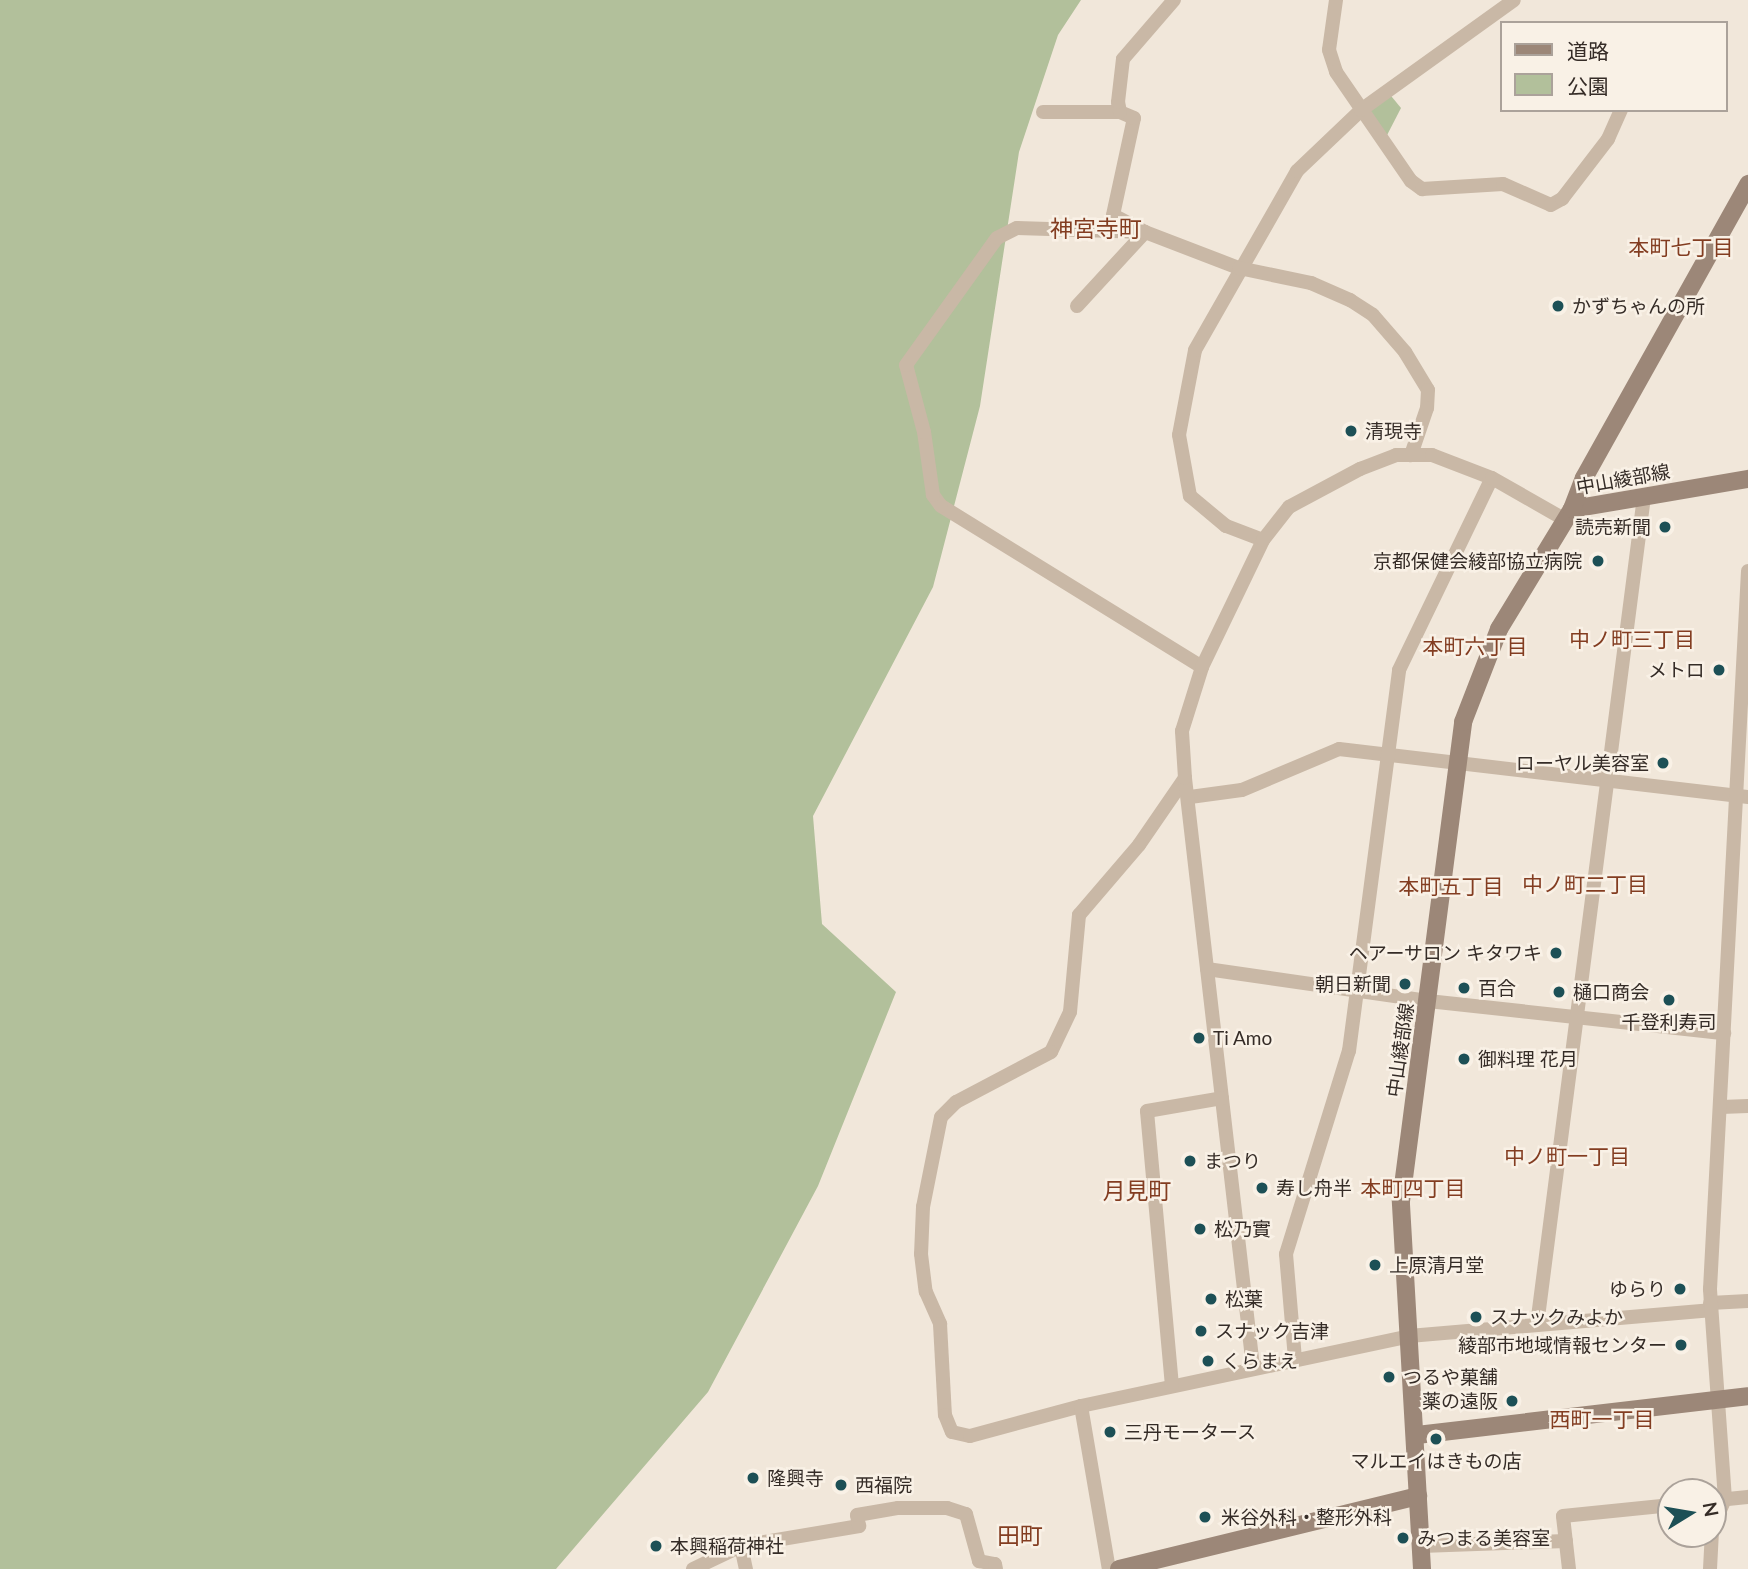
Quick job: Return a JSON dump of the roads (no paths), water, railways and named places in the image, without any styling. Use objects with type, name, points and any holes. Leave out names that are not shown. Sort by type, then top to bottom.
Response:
[{"type":"main road","points":[[1568,514],[1584,478],[1748,184]]},
{"type":"main road","name":"中山綾部線","points":[[1422,1569],[1401,1201],[1428,1001],[1455,765],[1463,722],[1499,629],[1568,514],[1644,497],[1748,479]]},
{"type":"main road","points":[[1416,1435],[1748,1396]]},
{"type":"main road","points":[[1119,1569],[1418,1496]]},
{"type":"street","points":[[1120,112],[1123,59],[1174,0]]},
{"type":"street","points":[[1336,0],[1329,50],[1336,72],[1411,181],[1422,189],[1503,184],[1551,205],[1562,199],[1608,139],[1620,112]]},
{"type":"street","points":[[1263,540],[1226,526],[1190,496],[1180,435],[1195,350],[1239,268],[1297,171],[1361,110],[1514,0]]},
{"type":"street","points":[[1043,113],[1120,112],[1134,118],[1113,215],[1145,232],[1239,268],[1311,283],[1373,315],[1405,352],[1428,390],[1427,408],[1411,455]]},
{"type":"street","points":[[1145,232],[1017,228],[997,238],[909,355],[906,376],[924,432],[933,495],[941,506],[1202,667]]},
{"type":"street","points":[[1077,306],[1145,232]]},
{"type":"street","points":[[1253,1367],[1190,797],[1185,778],[1182,731],[1202,667],[1263,540],[1289,507],[1360,469],[1396,455],[1432,455],[1492,478],[1568,514]]},
{"type":"street","points":[[1295,1359],[1286,1254],[1349,1051],[1386,752],[1399,670],[1492,478]]},
{"type":"street","points":[[1537,1325],[1644,497]]},
{"type":"street","points":[[1719,1478],[1718,1399],[1710,1307],[1724,1033],[1742,797],[1748,571]]},
{"type":"street","points":[[1190,797],[1242,790],[1339,749],[1386,752],[1455,765],[1742,797]]},
{"type":"street","points":[[1185,778],[1139,845],[1079,915],[1070,1012],[1051,1052],[956,1102],[941,1117],[923,1207],[923,1267],[926,1292],[940,1324],[945,1415],[952,1432],[970,1436],[1172,1385],[1409,1336],[1537,1325],[1748,1301]]},
{"type":"street","points":[[1207,969],[1428,1001],[1724,1033]]},
{"type":"street","points":[[1172,1385],[1147,1111],[1222,1098]]},
{"type":"street","points":[[1721,1107],[1748,1105]]},
{"type":"street","points":[[1081,1406],[1109,1569]]},
{"type":"street","points":[[1727,1499],[1748,1497]]},
{"type":"street","points":[[1569,1569],[1563,1516],[1657,1506]]},
{"type":"street","points":[[693,1569],[741,1546],[859,1526],[857,1514],[947,1507],[966,1514],[979,1561],[995,1564],[996,1569]]},
{"type":"street","points":[[1421,1546],[1566,1541]]},
{"type":"street","points":[[741,1546],[746,1569]]},
{"type":"street","points":[[1710,1569],[1711,1548]]},
{"type":"place","name":"かずちゃんの所","points":[[1558,306]]},
{"type":"place","name":"清現寺","points":[[1351,431]]},
{"type":"place","name":"読売新聞","points":[[1665,527]]},
{"type":"place","name":"京都保健会綾部協立病院","points":[[1598,561]]},
{"type":"place","name":"メトロ","points":[[1719,670]]},
{"type":"place","name":"ローヤル美容室","points":[[1663,763]]},
{"type":"place","name":"ヘアーサロン キタワキ","points":[[1556,953]]},
{"type":"place","name":"朝日新聞","points":[[1405,984]]},
{"type":"place","name":"百合","points":[[1464,988]]},
{"type":"place","name":"樋口商会","points":[[1559,992]]},
{"type":"place","name":"千登利寿司","points":[[1669,1000]]},
{"type":"place","name":"Ti Amo","points":[[1199,1038]]},
{"type":"place","name":"御料理 花月","points":[[1464,1059]]},
{"type":"place","name":"まつり","points":[[1190,1161]]},
{"type":"place","name":"寿し舟半","points":[[1262,1188]]},
{"type":"place","name":"松乃實","points":[[1200,1229]]},
{"type":"place","name":"上原清月堂","points":[[1375,1265]]},
{"type":"place","name":"ゆらり","points":[[1680,1289]]},
{"type":"place","name":"松葉","points":[[1211,1299]]},
{"type":"place","name":"スナックみよか","points":[[1476,1317]]},
{"type":"place","name":"スナック吉津","points":[[1201,1331]]},
{"type":"place","name":"綾部市地域情報センター","points":[[1681,1345]]},
{"type":"place","name":"くらまえ","points":[[1208,1361]]},
{"type":"place","name":"つるや菓舗","points":[[1389,1377]]},
{"type":"place","name":"薬の遠阪","points":[[1512,1401]]},
{"type":"place","name":"三丹モータース","points":[[1110,1432]]},
{"type":"place","name":"マルエイはきもの店","points":[[1436,1439]]},
{"type":"place","name":"隆興寺","points":[[753,1478]]},
{"type":"place","name":"西福院","points":[[841,1485]]},
{"type":"place","name":"米谷外科・整形外科","points":[[1205,1517]]},
{"type":"place","name":"みつまる美容室","points":[[1403,1538]]},
{"type":"place","name":"本興稲荷神社","points":[[656,1546]]},
{"type":"district","name":"神宮寺町","points":[[1096,228]]},
{"type":"district","name":"本町七丁目","points":[[1681,247]]},
{"type":"district","name":"中ノ町三丁目","points":[[1632,639]]},
{"type":"district","name":"本町六丁目","points":[[1475,646]]},
{"type":"district","name":"中ノ町二丁目","points":[[1585,884]]},
{"type":"district","name":"本町五丁目","points":[[1451,886]]},
{"type":"district","name":"中ノ町一丁目","points":[[1567,1156]]},
{"type":"district","name":"本町四丁目","points":[[1413,1188]]},
{"type":"district","name":"月見町","points":[[1137,1190]]},
{"type":"district","name":"西町一丁目","points":[[1602,1419]]},
{"type":"district","name":"田町","points":[[1020,1535]]}]
